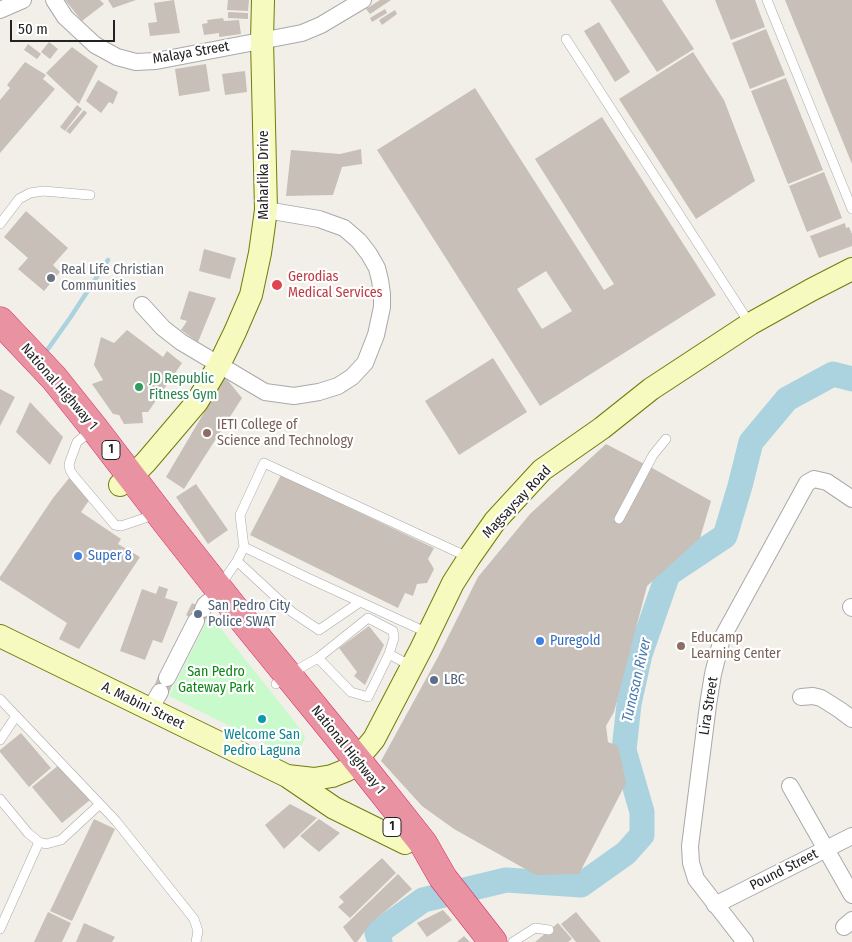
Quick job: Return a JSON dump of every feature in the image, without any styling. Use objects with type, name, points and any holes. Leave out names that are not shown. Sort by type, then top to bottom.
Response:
[{"type":"highway","name":"National Highway 1","points":[[0,321],[54,378],[88,433],[151,514],[207,600],[282,679],[352,765],[423,843],[442,878]]},
{"type":"highway","name":"National Highway 1","points":[[0,345],[46,395],[88,433]]},
{"type":"highway","name":"National Highway 1","points":[[352,765],[405,844],[417,859],[442,878]]},
{"type":"highway","name":"1","points":[[442,878],[493,942]]},
{"type":"main road","name":"Maharlika Drive","points":[[126,481],[150,458],[197,402],[219,365],[251,294],[260,253],[266,210],[262,40],[263,0]]},
{"type":"main road","name":"Magsaysay Road","points":[[352,765],[374,739],[453,583],[469,558],[495,521],[542,470],[602,428],[651,390],[750,324],[852,269]]},
{"type":"main road","name":"A. Mabini Street","points":[[0,636],[159,693],[334,808],[405,844]]},
{"type":"main road","name":"A. Mabini Street","points":[[287,776],[314,778],[332,776],[352,765]]},
{"type":"street","points":[[0,10],[23,0]]},
{"type":"street","name":"Malaya Street","points":[[54,0],[65,17],[95,45],[117,57],[136,62],[156,61],[302,33],[321,25],[363,0]]},
{"type":"street","points":[[142,305],[163,328],[181,342],[265,392],[294,396],[319,392],[338,386],[352,377],[365,363],[376,335],[382,307],[382,294],[377,268],[359,241],[344,228],[319,219],[266,210]]},
{"type":"street","name":"Lira Street","points":[[745,942],[696,879],[691,863],[690,846],[713,674],[722,638],[807,483],[814,479],[827,482],[852,499]]},
{"type":"street","points":[[159,693],[207,600]]},
{"type":"street","points":[[801,697],[813,696],[821,698],[852,720]]},
{"type":"street","points":[[790,786],[852,895]]},
{"type":"street","name":"Pound Street","points":[[715,905],[852,836]]},
{"type":"lane","points":[[767,0],[852,208]]},
{"type":"lane","points":[[566,39],[750,324]]},
{"type":"lane","points":[[0,224],[19,198],[30,193],[43,190],[90,195]]},
{"type":"lane","points":[[88,433],[77,442],[69,464],[72,475],[115,525],[121,526],[151,514]]},
{"type":"lane","points":[[619,519],[653,455],[666,439]]},
{"type":"lane","points":[[207,600],[238,561],[244,547],[240,515],[264,463],[469,558]]},
{"type":"lane","points":[[244,547],[428,633]]},
{"type":"lane","points":[[238,561],[292,612],[319,630],[360,602]]},
{"type":"lane","points":[[282,679],[318,658],[368,618],[393,631],[394,638],[388,654],[368,697],[351,692],[318,658]]},
{"type":"lane","points":[[388,654],[412,666]]},
{"type":"lane","points":[[0,699],[116,821],[194,919],[198,931],[196,942]]},
{"type":"lane","points":[[0,740],[16,716]]},
{"type":"lane","points":[[0,799],[28,833],[39,842],[46,844],[61,840],[100,804]]},
{"type":"lane","points":[[0,929],[39,842]]},
{"type":"lane","points":[[514,942],[535,928],[549,930]]},
{"type":"green space","name":"San Pedro Gateway Park","points":[[210,615],[302,731],[305,737],[302,745],[295,748],[272,747],[169,696]]},
{"type":"building","points":[[65,0],[100,0],[104,4],[82,21]]},
{"type":"building","points":[[108,0],[136,0],[113,8]]},
{"type":"building","points":[[174,0],[180,33],[150,36],[148,23],[157,22],[154,3]]},
{"type":"building","points":[[228,0],[249,0],[248,11],[227,10]]},
{"type":"building","points":[[380,0],[391,0],[370,14],[366,9]]},
{"type":"building","points":[[610,0],[662,0],[694,49],[657,72]]},
{"type":"building","points":[[715,0],[755,0],[765,27],[731,40]]},
{"type":"building","points":[[785,0],[852,0],[852,164]]},
{"type":"building","points":[[385,9],[387,13],[372,22],[370,18]]},
{"type":"building","points":[[395,10],[397,14],[382,25],[379,20]]},
{"type":"building","points":[[228,12],[248,13],[248,19],[228,18]]},
{"type":"building","points":[[223,18],[224,21],[239,20],[241,34],[219,37],[219,33],[204,35],[202,24],[208,23],[207,20]]},
{"type":"building","points":[[599,22],[630,72],[615,82],[584,31]]},
{"type":"building","points":[[766,29],[785,75],[750,89],[732,43]]},
{"type":"building","points":[[49,42],[58,49],[50,59],[41,52]]},
{"type":"building","points":[[28,44],[41,54],[37,59],[24,50]]},
{"type":"building","points":[[72,47],[98,66],[79,104],[46,73]]},
{"type":"building","points":[[693,52],[724,100],[755,181],[696,219],[619,99]]},
{"type":"building","points":[[25,62],[46,75],[43,79],[55,89],[0,153],[0,100],[10,88],[7,85]]},
{"type":"building","points":[[206,64],[210,91],[179,96],[175,69]]},
{"type":"building","points":[[245,71],[247,92],[225,95],[222,74]]},
{"type":"building","points":[[786,78],[823,170],[788,184],[751,91]]},
{"type":"building","points":[[98,80],[118,92],[113,104],[109,102],[101,113],[86,101]]},
{"type":"building","points":[[475,88],[604,290],[614,284],[535,159],[602,117],[716,295],[540,406],[377,150]],"holes":[[[546,271],[572,311],[542,329],[517,289]]]},
{"type":"building","points":[[77,105],[82,109],[65,131],[60,127]]},
{"type":"building","points":[[84,110],[87,113],[70,134],[66,131]]},
{"type":"building","points":[[361,149],[362,164],[342,167],[333,195],[286,196],[291,150],[340,154]]},
{"type":"building","points":[[824,172],[842,218],[807,232],[789,186]]},
{"type":"building","points":[[26,211],[68,248],[53,265],[60,272],[44,291],[18,269],[28,258],[4,237]]},
{"type":"building","points":[[845,223],[846,228],[849,227],[852,234],[852,246],[819,258],[810,236]]},
{"type":"building","points":[[204,249],[236,258],[230,279],[199,271]]},
{"type":"building","points":[[189,291],[216,298],[198,342],[181,330],[187,321],[180,319]]},
{"type":"building","points":[[127,330],[163,357],[167,351],[182,363],[148,412],[142,412],[143,423],[124,424],[119,415],[113,414],[92,384],[103,380],[94,365],[101,337],[114,343]]},
{"type":"building","points":[[493,358],[527,412],[459,455],[425,401]]},
{"type":"building","points":[[225,377],[242,398],[184,489],[166,477]]},
{"type":"building","points":[[0,389],[15,397],[0,426]]},
{"type":"building","points":[[30,402],[63,437],[50,465],[16,432]]},
{"type":"building","name":"Puregold","points":[[606,444],[711,501],[700,538],[647,586],[614,712],[606,726],[608,742],[618,746],[626,783],[579,874],[536,875],[454,829],[422,806],[381,761],[438,657],[478,577],[530,514]]},
{"type":"building","points":[[281,475],[434,548],[428,559],[434,569],[427,583],[417,584],[413,596],[405,593],[398,608],[250,535]]},
{"type":"building","points":[[70,477],[90,499],[81,512],[121,539],[118,544],[140,557],[79,649],[59,639],[67,623],[0,580],[0,577],[53,498]]},
{"type":"building","points":[[196,484],[228,530],[208,544],[176,497]]},
{"type":"building","points":[[159,586],[168,589],[165,598],[178,602],[162,643],[153,640],[145,660],[120,651],[142,589],[156,594]]},
{"type":"building","name":"San Pedro City Police SWAT","points":[[192,603],[210,612],[203,625],[186,615]]},
{"type":"building","points":[[369,626],[384,645],[365,685],[354,676],[357,672],[339,648]]},
{"type":"building","points":[[159,674],[174,681],[168,695],[153,689]]},
{"type":"building","points":[[21,733],[51,768],[29,787],[0,752]]},
{"type":"building","points":[[60,764],[90,800],[62,823],[32,787]]},
{"type":"building","points":[[290,804],[317,818],[284,849],[265,825]]},
{"type":"building","points":[[94,819],[115,829],[72,921],[50,911]]},
{"type":"building","points":[[319,819],[340,833],[319,852],[300,836]]},
{"type":"building","points":[[382,858],[396,873],[350,918],[338,907],[344,902],[339,897]]},
{"type":"building","points":[[398,874],[412,889],[371,923],[357,942],[354,942],[343,927]]},
{"type":"building","points":[[443,910],[452,920],[427,937],[417,923]]},
{"type":"building","points":[[48,912],[71,923],[62,942],[34,942]]},
{"type":"building","points":[[576,912],[601,942],[576,942],[561,924]]},
{"type":"building","points":[[84,923],[115,937],[112,942],[76,942]]},
{"type":"building","points":[[558,923],[572,939],[568,942],[535,942]]},
{"type":"building","points":[[464,936],[470,942],[457,942]]},
{"type":"waterway","points":[[48,349],[108,260]]},
{"type":"waterway","name":"Tunasan River","points":[[380,942],[377,933],[423,900],[506,880],[581,885],[626,853],[642,835],[642,812],[624,750],[629,704],[640,654],[668,574],[725,536],[751,442],[787,399],[833,374],[852,379]]},
{"type":"place","name":"Real Life Christian Communities","points":[[51,278]]},
{"type":"place","name":"Gerodias Medical Services","points":[[277,285]]},
{"type":"place","name":"JD Republic Fitness Gym","points":[[139,387]]},
{"type":"place","name":"IETI College of Science and Technology","points":[[207,433]]},
{"type":"place","name":"Super 8","points":[[78,556]]},
{"type":"place","name":"San Pedro City Police SWAT","points":[[198,614]]},
{"type":"place","name":"Puregold","points":[[540,641]]},
{"type":"place","name":"Educamp Learning Center","points":[[681,646]]},
{"type":"place","name":"LBC","points":[[434,680]]},
{"type":"place","name":"Welcome San Pedro Laguna","points":[[262,719]]}]
